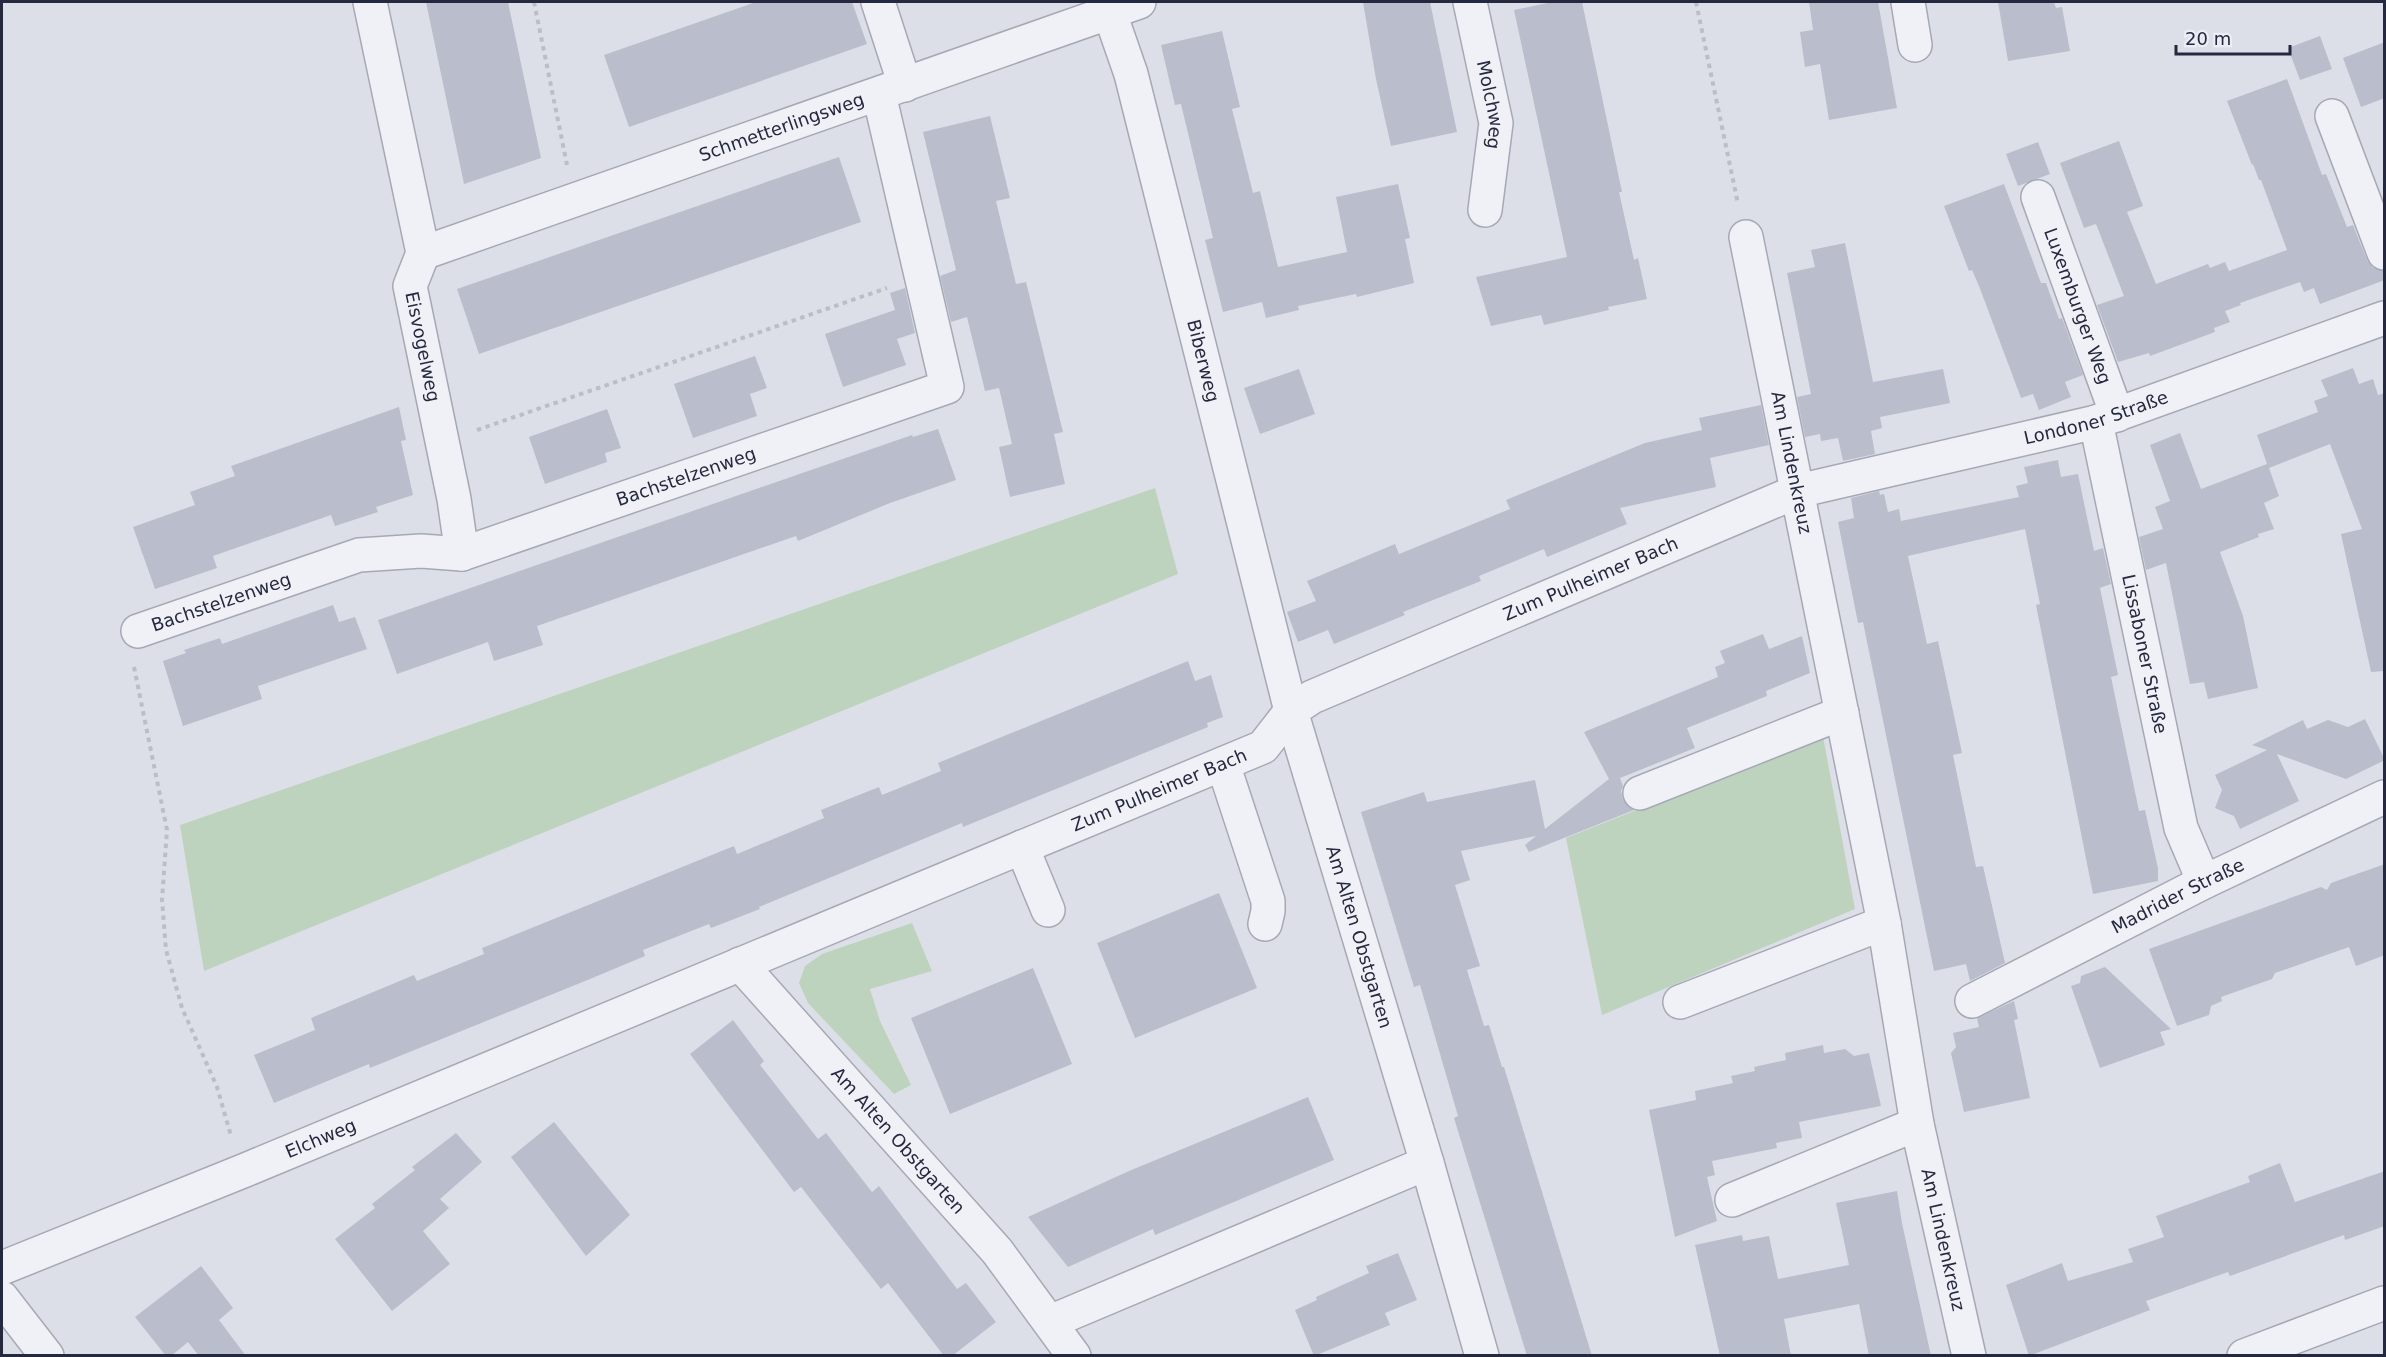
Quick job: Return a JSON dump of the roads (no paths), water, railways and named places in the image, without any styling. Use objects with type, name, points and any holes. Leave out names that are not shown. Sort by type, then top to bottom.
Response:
[{"type":"street","points":[[370,2],[423,253]]},
{"type":"street","name":"Bachstelzenweg","points":[[138,631],[359,555],[422,551],[462,554],[947,387],[922,277],[878,2]]},
{"type":"street","name":"Molchweg","points":[[1470,2],[1496,123],[1485,210]]},
{"type":"street","points":[[1908,2],[1915,45]]},
{"type":"street","name":"Schmetterlingsweg","points":[[423,253],[892,89],[1118,5]]},
{"type":"street","name":"Biberweg","points":[[1118,5],[1131,74],[1291,711]]},
{"type":"street","points":[[2332,116],[2385,253]]},
{"type":"street","name":"Luxemburger Weg","points":[[2038,197],[2107,418]]},
{"type":"street","name":"Am Lindenkreuz","points":[[1746,237],[1884,923],[1917,1124],[1969,1356]]},
{"type":"street","name":"Eisvogelweg","points":[[423,253],[411,286],[462,554]]},
{"type":"street","name":"Londoner Straße","points":[[1798,491],[2107,418],[2385,318]]},
{"type":"street","name":"Lissaboner Straße","points":[[2107,418],[2181,828],[2204,882]]},
{"type":"street","name":"Zum Pulheimer Bach","points":[[637,1005],[1263,747],[1291,711],[1312,697],[1798,491]]},
{"type":"street","name":"Am Alten Obstgarten","points":[[1291,711],[1427,1163],[1482,1356]]},
{"type":"street","points":[[1640,793],[1842,713]]},
{"type":"street","points":[[1223,764],[1268,901],[1265,924]]},
{"type":"street","name":"Madrider Straße","points":[[1972,1001],[2204,882],[2385,796]]},
{"type":"street","points":[[1022,847],[1048,910]]},
{"type":"street","points":[[1680,1002],[1884,923]]},
{"type":"street","name":"Am Alten Obstgarten","points":[[740,964],[997,1251],[1074,1356]]},
{"type":"street","name":"Elchweg","points":[[2,1268],[243,1171],[637,1005]]},
{"type":"street","points":[[1732,1200],[1917,1124]]},
{"type":"street","points":[[1050,1322],[1427,1163]]},
{"type":"street","points":[[2,1298],[47,1356]]},
{"type":"street","points":[[2244,1356],[2385,1303]]}]
